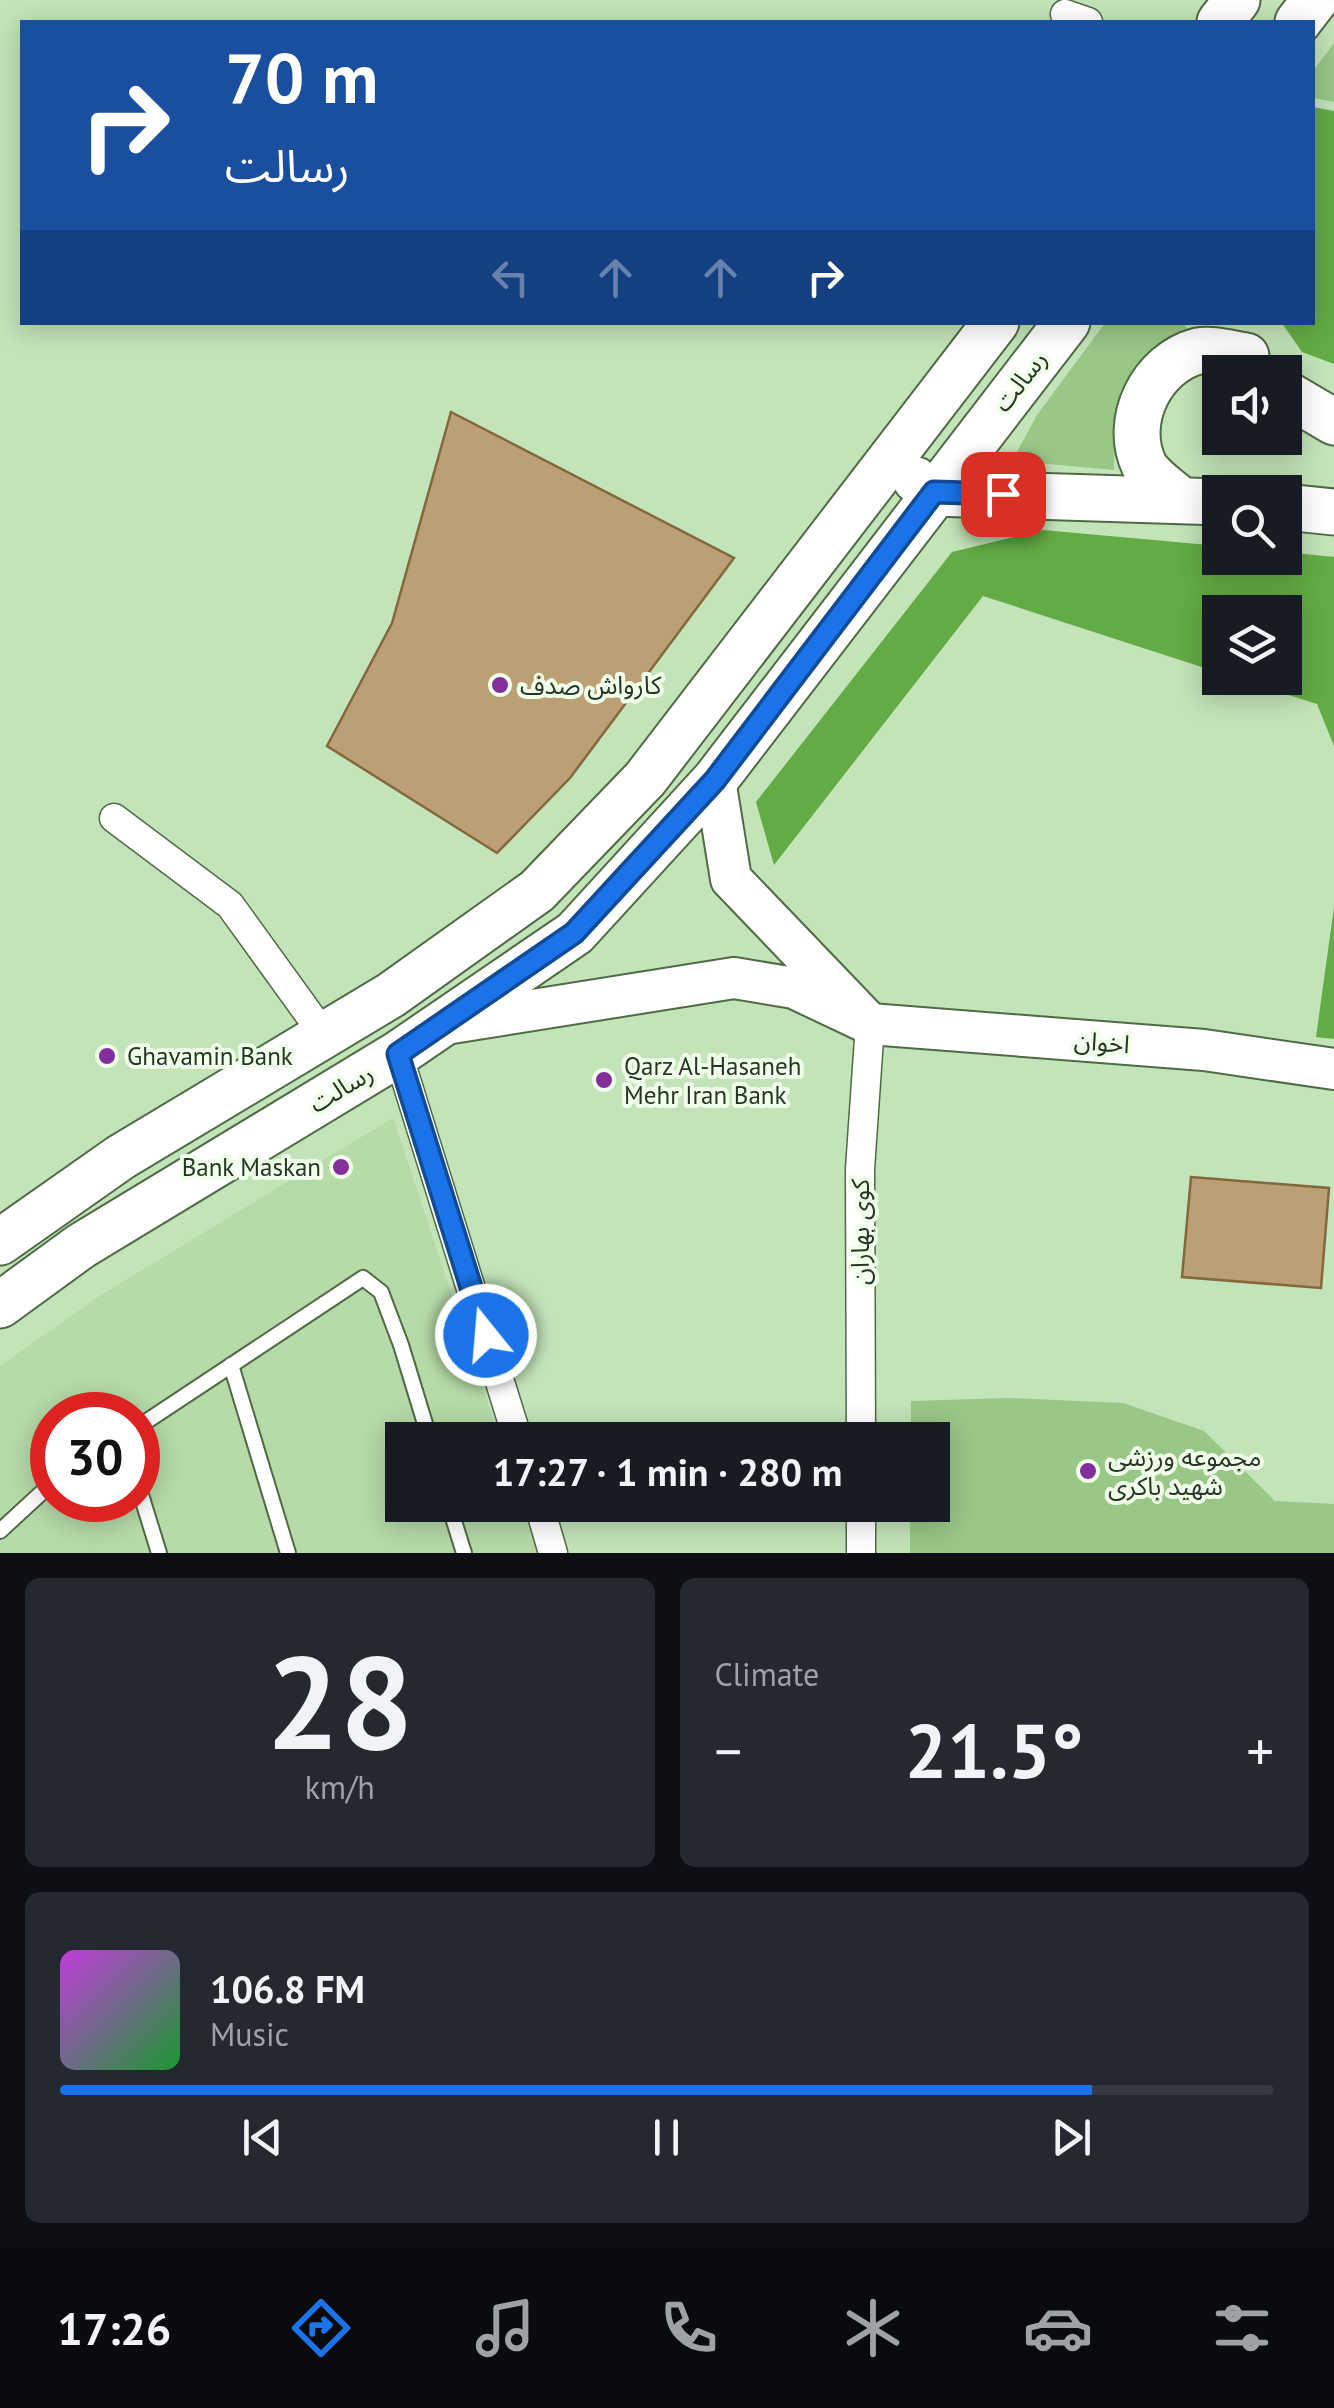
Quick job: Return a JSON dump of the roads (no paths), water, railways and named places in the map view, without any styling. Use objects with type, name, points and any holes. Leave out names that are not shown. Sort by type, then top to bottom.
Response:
[{"type":"main road","points":[[1222,20],[1237,0]]},
{"type":"main road","points":[[1300,20],[1315,0]]},
{"type":"main road","points":[[0,1242],[121,1157],[391,995],[538,891],[645,779],[994,325]]},
{"type":"main road","name":"رسالت","points":[[0,1305],[81,1246],[398,1054],[574,933],[715,780],[1064,325]]},
{"type":"main road","points":[[1199,500],[1144,467],[1136,431],[1146,391],[1171,361],[1203,350],[1244,350]]},
{"type":"main road","points":[[1302,404],[1334,422]]},
{"type":"main road","points":[[892,462],[934,492],[1199,500]]},
{"type":"main road","points":[[1302,509],[1334,512]]},
{"type":"street","points":[[715,780],[731,879],[870,1024]]},
{"type":"street","points":[[114,818],[230,905],[324,1035]]},
{"type":"street","points":[[439,1025],[734,978],[794,988],[870,1024]]},
{"type":"street","name":"اخوان","points":[[870,1024],[1204,1050],[1334,1069]]},
{"type":"street","name":"کوی بهاران","points":[[861,1422],[860,1169],[870,1024]]},
{"type":"street","points":[[398,1054],[512,1422]]},
{"type":"street","points":[[544,1522],[554,1553]]},
{"type":"street","points":[[861,1522],[861,1553]]},
{"type":"lane","points":[[160,1412],[363,1278],[381,1292],[425,1422]]},
{"type":"lane","points":[[231,1365],[288,1553]]},
{"type":"lane","points":[[0,1531],[30,1503]]},
{"type":"lane","points":[[149,1522],[159,1553]]},
{"type":"lane","points":[[454,1522],[464,1553]]},
{"type":"place","name":"کارواش صدف","points":[[500,685]]},
{"type":"place","name":"Ghavamin Bank","points":[[107,1056]]},
{"type":"place","name":"Qarz Al-Hasaneh Mehr Iran Bank","points":[[604,1080]]},
{"type":"place","name":"Bank Maskan","points":[[341,1167]]},
{"type":"place","name":"مجموعه ورزشی شهید باکری","points":[[1088,1471]]}]
